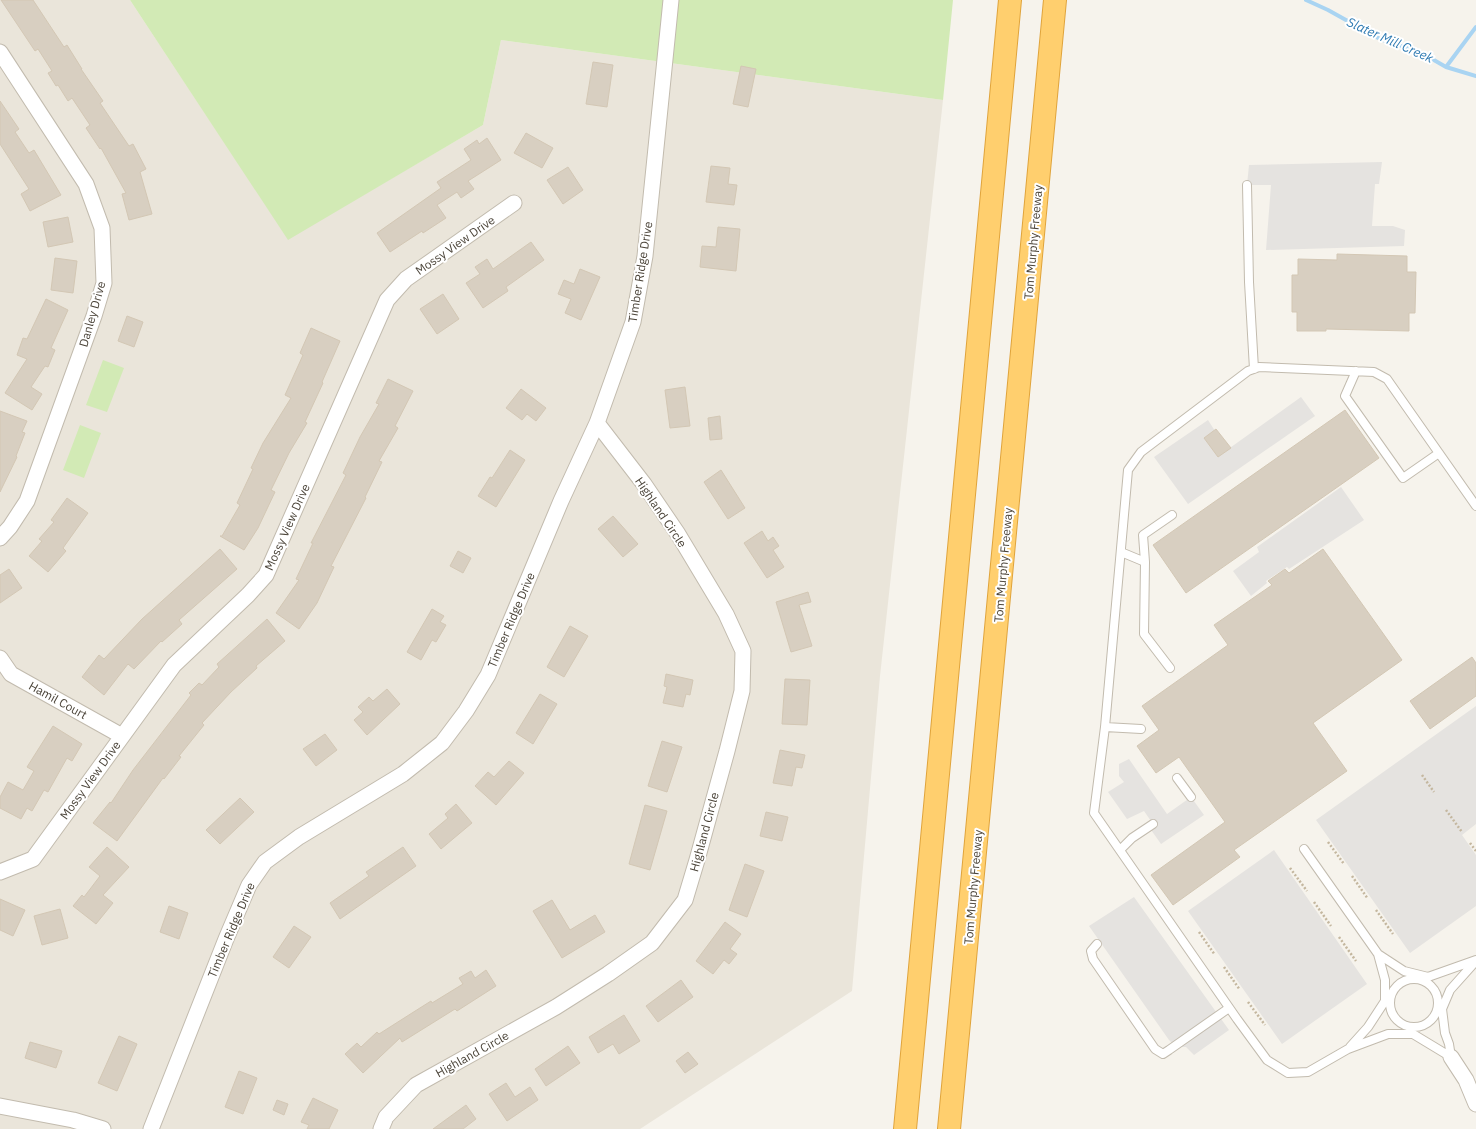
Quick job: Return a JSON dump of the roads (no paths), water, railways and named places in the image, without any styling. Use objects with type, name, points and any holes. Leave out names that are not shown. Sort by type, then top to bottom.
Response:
[{"type":"highway","points":[[905,1129],[1010,0]]},
{"type":"highway","name":"Tom Murphy Freeway","points":[[949,1129],[1055,0]]},
{"type":"highway","points":[[960,1129],[961,1008]]},
{"type":"street","name":"Timber Ridge Drive","points":[[151,1129],[226,939],[249,885],[265,862],[299,837],[403,774],[442,743],[466,711],[488,675],[561,501],[597,423],[633,322],[645,256],[671,0]]},
{"type":"street","name":"Danley Drive","points":[[0,52],[86,184],[102,228],[104,282],[94,316],[27,501],[10,527],[0,538]]},
{"type":"street","name":"Mossy View Drive","points":[[0,872],[33,859],[174,665],[248,595],[266,575],[387,300],[406,279],[514,203]]},
{"type":"street","name":"Highland Circle","points":[[381,1129],[386,1117],[416,1085],[556,1007],[652,944],[685,900],[727,751],[742,691],[743,651],[726,614],[678,534],[644,484],[597,423]]},
{"type":"street","name":"Hamil Court","points":[[0,658],[11,674],[122,736]]},
{"type":"street","points":[[1451,1057],[1466,1080],[1476,1104]]},
{"type":"street","points":[[0,1106],[73,1120],[103,1129]]},
{"type":"lane","points":[[1248,185],[1249,282],[1254,369]]},
{"type":"lane","points":[[1451,1057],[1413,1034],[1388,1034],[1348,1049],[1308,1072],[1288,1073],[1267,1060],[1229,1008],[1094,813],[1105,727],[1128,470],[1141,452],[1248,371],[1259,367],[1374,372],[1387,379],[1476,506]]},
{"type":"lane","points":[[1356,371],[1345,396],[1403,478],[1439,453]]},
{"type":"lane","points":[[1170,668],[1144,634],[1145,562],[1143,535],[1172,514]]},
{"type":"lane","points":[[1121,552],[1145,562]]},
{"type":"lane","points":[[1105,727],[1141,729]]},
{"type":"lane","points":[[1177,778],[1191,797]]},
{"type":"lane","points":[[1120,850],[1132,838],[1153,824]]},
{"type":"lane","points":[[1304,850],[1378,954],[1385,980],[1388,1004],[1393,1014],[1405,1025],[1412,1027],[1419,1026]]},
{"type":"lane","points":[[1097,944],[1091,952],[1093,959],[1155,1049],[1163,1054],[1229,1008]]},
{"type":"lane","points":[[1378,954],[1404,971],[1428,976],[1476,960]]},
{"type":"lane","points":[[1407,1034],[1428,1022],[1433,1017],[1450,990],[1476,960]]},
{"type":"lane","points":[[1348,1049],[1388,1004],[1393,991],[1398,985],[1418,974]]},
{"type":"lane","points":[[1418,974],[1433,988],[1436,995],[1440,1006],[1451,1057]]},
{"type":"lane","points":[[1405,981],[1413,979],[1427,983]]},
{"type":"lane","points":[[1401,1022],[1407,1034]]},
{"type":"waterway","name":"Slater Mill Creek","points":[[1306,0],[1328,10],[1380,39],[1420,52],[1446,67],[1476,76]]},
{"type":"waterway","points":[[1446,67],[1476,27]]}]
